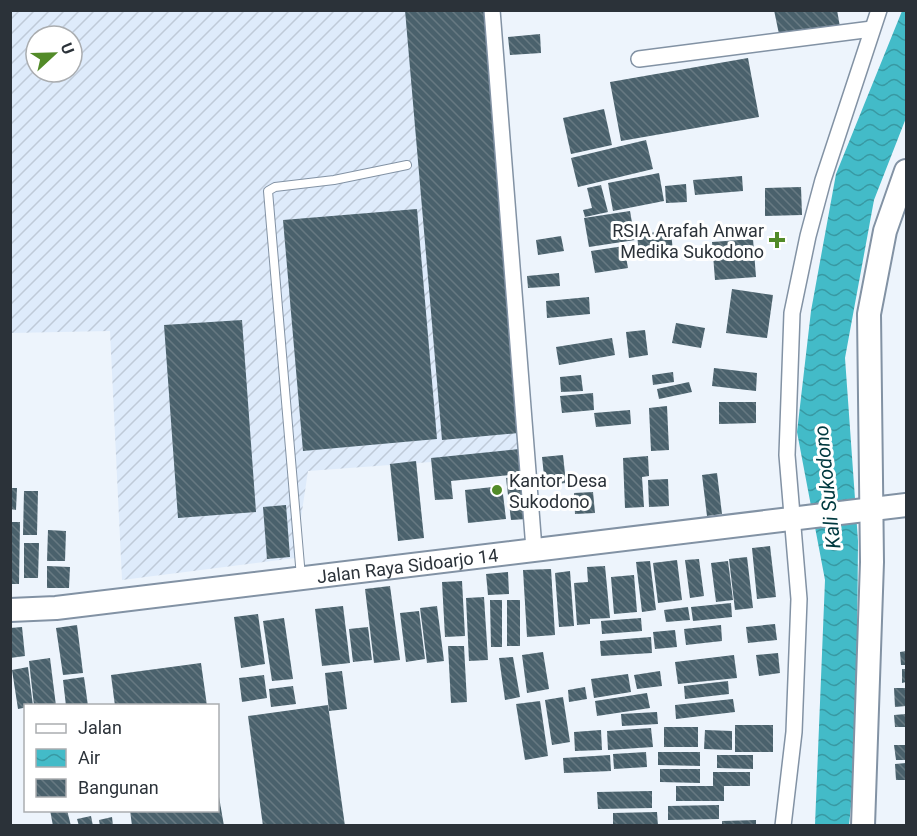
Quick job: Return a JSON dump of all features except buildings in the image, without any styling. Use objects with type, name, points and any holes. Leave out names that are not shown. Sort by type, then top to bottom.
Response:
[{"type":"main road","points":[[863,825],[870,665],[867,508],[869,314],[885,231],[906,171]]},
{"type":"main road","name":"Jalan Raya Sidoarjo 14","points":[[10,610],[56,608],[906,505]]},
{"type":"street","points":[[492,10],[534,549]]},
{"type":"street","points":[[783,825],[794,732],[799,599],[798,517],[786,455],[792,313],[811,225],[879,10]]},
{"type":"street","points":[[639,59],[872,29]]},
{"type":"lane","points":[[301,577],[268,191],[275,187],[334,180],[407,165]]},
{"type":"shaded area","points":[[10,11],[484,11],[527,455],[308,471],[295,558],[122,580],[110,331],[11,333]]},
{"type":"water","name":"Kali Sukodono","points":[[902,11],[906,11],[906,118],[874,200],[845,358],[858,541],[856,760],[849,825],[815,825],[825,580],[797,432],[811,311],[836,174]]},
{"type":"place","name":"RSIA Arafah Anwar Medika Sukodono","points":[[777,240]]},
{"type":"place","name":"Kantor Desa Sukodono","points":[[497,490]]}]
